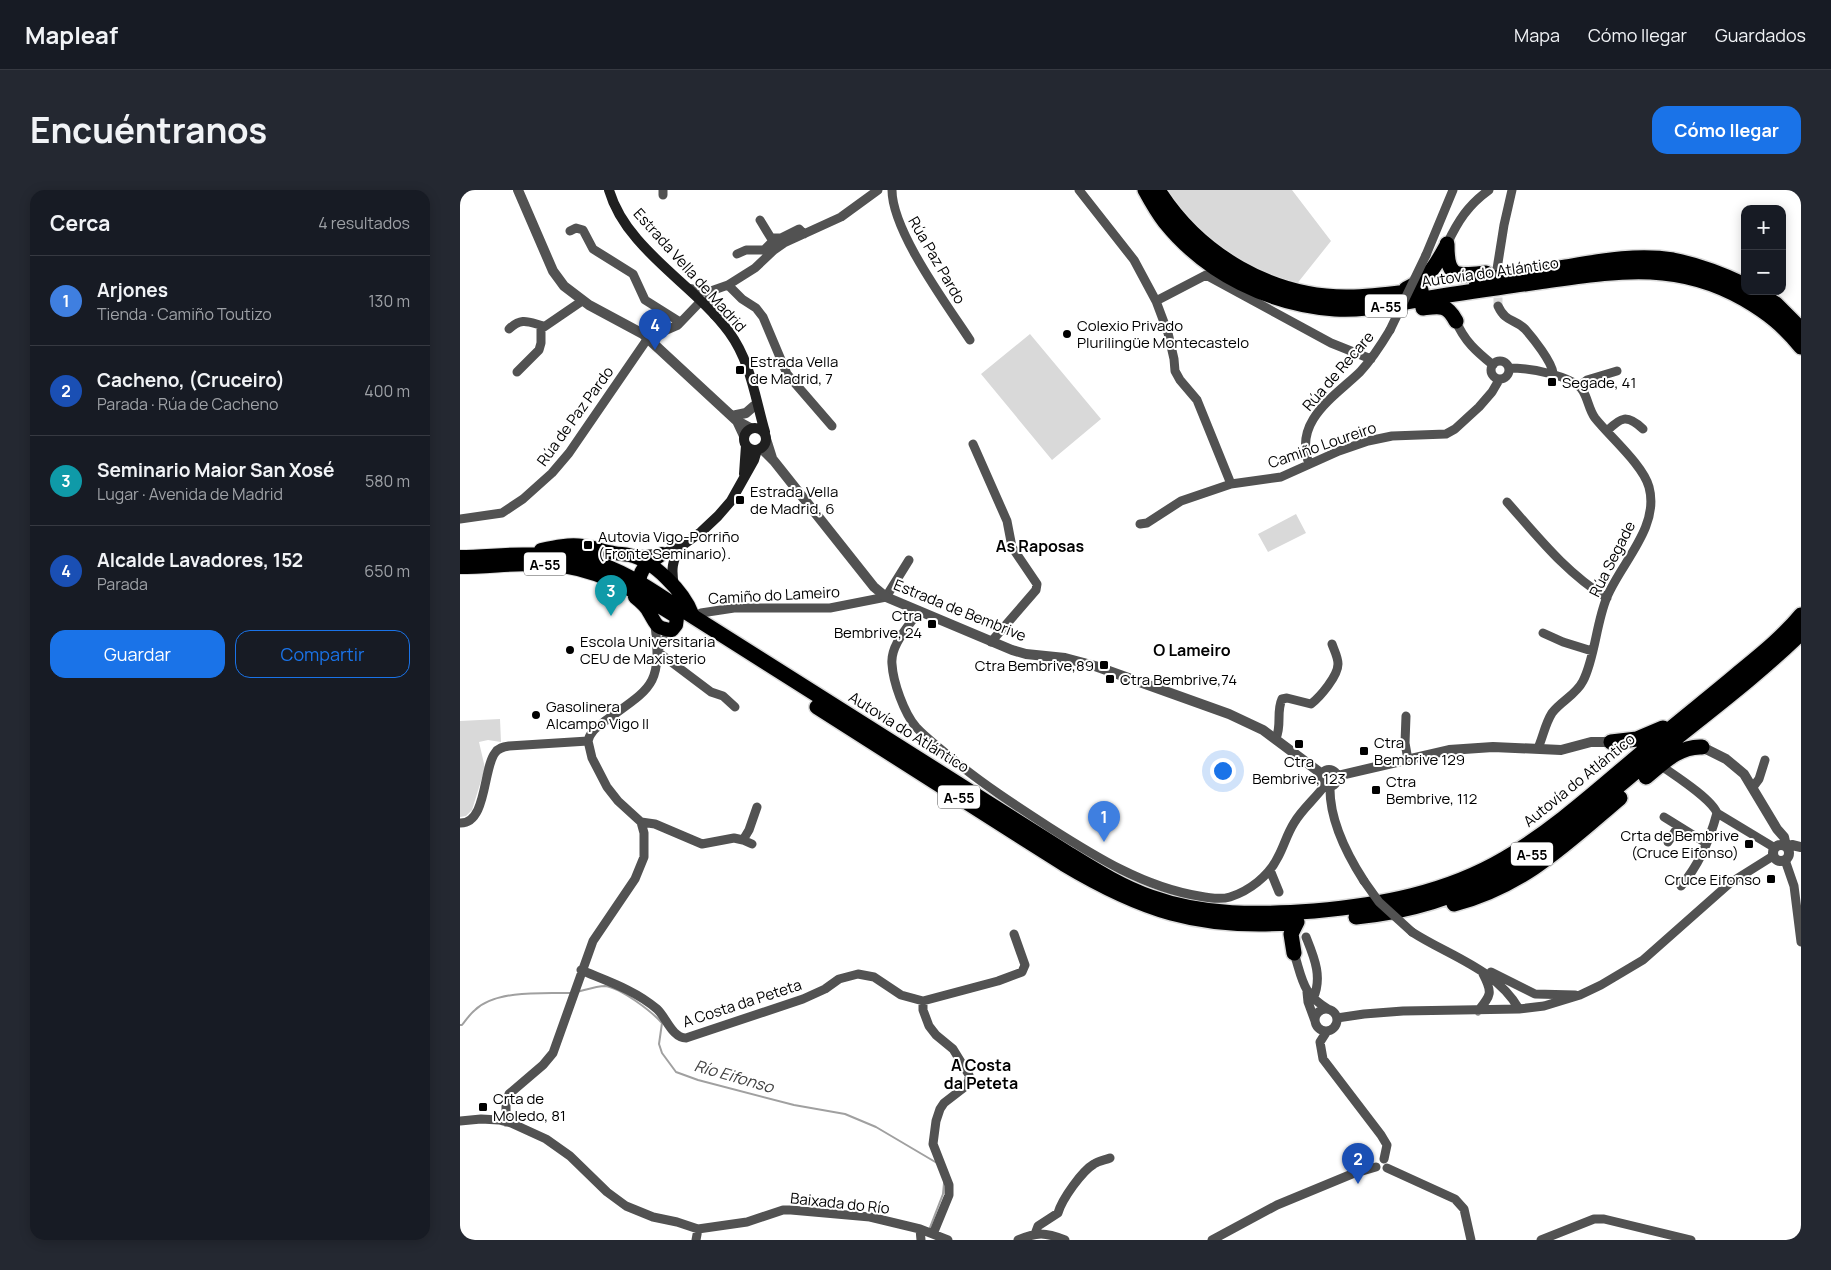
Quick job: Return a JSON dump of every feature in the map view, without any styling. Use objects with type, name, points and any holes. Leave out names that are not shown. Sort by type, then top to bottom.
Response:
[{"type":"highway","name":"Autovía do Atlántico","points":[[1145,190],[1164,221],[1200,258],[1236,281],[1263,294],[1293,303],[1337,309],[1382,306],[1600,273],[1668,272],[1698,278],[1732,292],[1768,312],[1791,334],[1801,347]]},
{"type":"highway","name":"Autovía do Atlántico","points":[[1158,190],[1172,211],[1207,246],[1243,270],[1268,283],[1296,291],[1348,297],[1397,293],[1573,266],[1642,258],[1672,260],[1722,274],[1741,283]]},
{"type":"highway","points":[[1397,293],[1419,283],[1429,274],[1447,244]]},
{"type":"highway","points":[[1447,244],[1447,261],[1454,272],[1463,276],[1541,265],[1573,266]]},
{"type":"highway","points":[[1722,274],[1741,280]]},
{"type":"highway","points":[[1456,321],[1459,306],[1503,288]]},
{"type":"highway","points":[[1762,295],[1776,304],[1801,328]]},
{"type":"highway","points":[[1775,295],[1801,314]]},
{"type":"highway","points":[[1337,309],[1373,314],[1440,306],[1448,310],[1456,321]]},
{"type":"highway","points":[[524,554],[558,546],[583,546],[614,554],[629,555],[648,564],[661,573],[689,606],[683,617],[663,629],[656,625],[640,588],[640,575],[648,564],[662,554]]},
{"type":"highway","name":"A-55","points":[[460,557],[524,554],[570,556],[602,564],[683,617]]},
{"type":"highway","name":"A-55","points":[[460,567],[524,564],[556,565],[583,569],[621,584],[640,588]]},
{"type":"highway","points":[[621,584],[648,610]]},
{"type":"highway","name":"Autovía do Atlántico","points":[[683,617],[1069,854],[1133,890],[1189,907],[1224,913],[1262,914],[1354,908],[1418,895],[1465,878],[1504,859],[1540,836],[1765,652],[1801,615]]},
{"type":"highway","name":"Autovía do Atlántico","points":[[683,617],[1096,884],[1150,908],[1188,918],[1233,924],[1261,925],[1383,914],[1421,906],[1482,883],[1508,869],[1547,844],[1753,676],[1801,632]]},
{"type":"highway","points":[[1611,742],[1649,735],[1681,721]]},
{"type":"highway","points":[[1611,742],[1623,752],[1620,764],[1613,776]]},
{"type":"highway","points":[[1421,906],[1435,907],[1464,902],[1488,893],[1528,873],[1562,848],[1660,765],[1678,752],[1692,747],[1702,747]]},
{"type":"highway","points":[[1294,953],[1291,934],[1297,922]]},
{"type":"main road","name":"Estrada Vella de Madrid","points":[[609,190],[618,213],[633,234],[701,301],[732,337],[745,360],[751,376],[764,449],[744,476],[725,509],[701,532],[680,546],[662,554]]},
{"type":"main road","name":"Estrada Vella de Madrid","points":[[744,476],[748,434],[755,403]]},
{"type":"main road","points":[[759,428],[764,449],[751,449],[748,434],[759,428]]},
{"type":"main road","points":[[674,588],[672,570],[674,559],[680,546]]},
{"type":"main road","points":[[629,555],[662,554]]},
{"type":"street","points":[[518,190],[553,271],[564,286],[582,300],[648,338],[735,419],[748,434]]},
{"type":"street","points":[[687,288],[708,292],[728,285],[755,268],[779,246],[841,217],[878,190]]},
{"type":"street","name":"Rúa Paz Pardo","points":[[892,190],[898,220],[927,275],[970,340]]},
{"type":"street","points":[[1079,190],[1134,260],[1156,301],[1168,333],[1175,371],[1197,400],[1231,484]]},
{"type":"street","name":"Rúa de Recare","points":[[1310,464],[1306,456],[1306,444],[1310,426],[1315,415],[1329,399],[1360,371],[1381,346],[1426,255],[1453,190]]},
{"type":"street","points":[[1447,244],[1467,209],[1489,190]]},
{"type":"street","points":[[1497,269],[1512,190]]},
{"type":"street","points":[[760,220],[769,236],[775,240]]},
{"type":"street","points":[[570,231],[576,228],[583,230],[594,250],[633,274],[637,279],[641,294],[645,300],[680,322]]},
{"type":"street","points":[[737,254],[746,250],[764,250],[775,240],[799,229],[804,234]]},
{"type":"street","points":[[1156,301],[1206,275],[1331,343],[1371,359]]},
{"type":"street","points":[[728,285],[742,299],[756,308],[763,317],[787,374],[832,426]]},
{"type":"street","points":[[708,292],[714,315]]},
{"type":"street","points":[[516,372],[538,350],[541,343],[540,333],[544,326],[582,300]]},
{"type":"street","points":[[648,338],[680,322],[701,301]]},
{"type":"street","points":[[1498,306],[1502,315],[1525,329],[1551,365],[1553,373]]},
{"type":"street","points":[[509,329],[522,320],[544,326]]},
{"type":"street","points":[[1456,321],[1461,334],[1470,346],[1493,365]]},
{"type":"street","name":"Rúa de Paz Pardo","points":[[460,519],[502,513],[523,499],[552,473],[569,453],[648,338]]},
{"type":"street","points":[[1502,361],[1509,368],[1506,378],[1499,380],[1491,372],[1496,362],[1502,361]]},
{"type":"street","points":[[1509,368],[1553,373],[1579,386],[1587,380],[1616,372]]},
{"type":"street","name":"Camiño Loureiro","points":[[1140,524],[1147,523],[1181,501],[1231,484],[1281,477],[1339,451],[1368,441],[1392,436],[1446,434],[1455,429],[1479,407],[1492,392],[1499,380]]},
{"type":"street","name":"Rúa Segade","points":[[1538,748],[1546,724],[1553,712],[1572,696],[1584,680],[1606,598],[1618,574],[1641,537],[1646,525],[1650,499],[1649,487],[1645,478],[1595,418],[1584,392],[1579,386]]},
{"type":"street","points":[[735,419],[746,413],[755,403]]},
{"type":"street","points":[[1607,431],[1618,421],[1624,419],[1631,419],[1643,429]]},
{"type":"street","points":[[974,444],[1007,521],[1012,547],[1036,584],[1036,590],[991,642]]},
{"type":"street","name":"Estrada de Bembrive","points":[[764,449],[874,587],[886,597],[991,642],[1026,654],[1065,658],[1095,666],[1247,721],[1276,738],[1322,774]]},
{"type":"street","points":[[1507,502],[1559,561],[1606,598]]},
{"type":"street","points":[[886,597],[909,560]]},
{"type":"street","name":"Camiño do Lameiro","points":[[683,617],[730,609],[830,608],[886,597]]},
{"type":"street","points":[[919,611],[896,645],[892,654],[892,663],[907,713],[922,733],[994,792],[1072,842],[1118,868],[1162,887],[1208,898],[1228,898],[1251,887],[1270,870],[1278,858],[1294,822],[1327,785],[1335,782],[1336,776]]},
{"type":"street","points":[[658,650],[683,617]]},
{"type":"street","points":[[656,625],[657,668],[651,683],[632,702],[594,729],[588,740],[592,758],[607,787],[618,801],[641,822],[655,824],[702,844],[726,839],[743,840],[752,844]]},
{"type":"street","points":[[1543,633],[1563,642],[1592,651]]},
{"type":"street","points":[[1276,738],[1280,727],[1279,704],[1282,699],[1287,698],[1311,704],[1327,688],[1338,664],[1332,644]]},
{"type":"street","points":[[658,650],[711,692],[724,696],[735,707]]},
{"type":"street","points":[[1406,716],[1405,744],[1408,760]]},
{"type":"street","points":[[460,823],[469,822],[476,814],[492,758],[497,750],[508,746],[588,740]]},
{"type":"street","points":[[1336,776],[1448,750],[1470,748],[1538,748],[1561,750],[1591,742],[1611,742]]},
{"type":"street","points":[[1702,747],[1732,764],[1744,774],[1777,829],[1794,886],[1801,942]]},
{"type":"street","points":[[1753,787],[1759,779],[1765,760]]},
{"type":"street","points":[[1660,765],[1688,784],[1712,805],[1717,813],[1782,851]]},
{"type":"street","points":[[1336,776],[1331,771],[1326,771],[1322,774],[1321,779],[1327,785],[1336,825],[1353,864],[1379,902],[1412,932],[1481,970],[1492,973],[1535,994],[1580,995]]},
{"type":"street","points":[[743,840],[749,830],[757,806]]},
{"type":"street","points":[[1681,886],[1694,870],[1712,832],[1717,813]]},
{"type":"street","points":[[1664,817],[1706,843]]},
{"type":"street","points":[[506,1122],[506,1104],[509,1094],[550,1058],[557,1046],[577,982],[593,941],[640,868],[645,846],[641,822]]},
{"type":"street","points":[[1668,842],[1678,827]]},
{"type":"street","points":[[1337,1018],[1403,1011],[1519,1009],[1544,1006],[1580,995],[1601,986],[1643,960],[1730,883],[1782,851],[1801,848]]},
{"type":"street","points":[[1270,870],[1279,892]]},
{"type":"street","points":[[932,1234],[949,1195],[949,1185],[933,1144],[936,1122],[944,1103],[966,1086],[969,1075],[953,1049],[936,1035],[929,1026],[923,1001],[998,981],[1022,972],[1025,965],[1014,934]]},
{"type":"street","points":[[1306,937],[1317,969],[1316,990],[1310,995],[1308,1002],[1320,1029],[1327,1031]]},
{"type":"street","points":[[1294,953],[1310,995],[1334,1013],[1337,1018]]},
{"type":"street","name":"A Costa da Peteta","points":[[582,970],[615,983],[655,1007],[663,1015],[674,1032],[681,1038],[691,1037],[779,1008],[825,989],[839,979],[858,974],[882,980],[901,995],[923,1001]]},
{"type":"street","points":[[1481,970],[1508,993],[1519,1009]]},
{"type":"street","points":[[1478,1011],[1490,994],[1490,987],[1481,970]]},
{"type":"street","points":[[1517,986],[1523,998],[1523,1004],[1519,1009]]},
{"type":"street","points":[[1315,1021],[1319,1012],[1328,1010]]},
{"type":"street","points":[[1337,1018],[1334,1026],[1327,1031],[1320,1042],[1323,1059],[1381,1135],[1386,1145],[1386,1163]]},
{"type":"street","points":[[460,1121],[482,1119],[506,1122],[554,1143],[582,1166],[598,1186],[626,1206],[653,1217],[698,1228],[697,1240]]},
{"type":"street","points":[[1035,1234],[1038,1226],[1058,1213],[1061,1203],[1085,1172],[1094,1164],[1110,1158]]},
{"type":"street","points":[[1212,1240],[1277,1204],[1376,1166],[1378,1160],[1455,1199],[1464,1209],[1471,1240]]},
{"type":"street","name":"Baixada do Río","points":[[698,1228],[747,1222],[783,1210],[791,1210],[870,1217],[920,1229],[948,1240]]},
{"type":"street","points":[[1541,1240],[1594,1219],[1604,1219],[1691,1240]]},
{"type":"street","points":[[920,1229],[921,1240]]},
{"type":"street","points":[[1018,1240],[1035,1234],[1051,1235],[1064,1240]]},
{"type":"shaded area","points":[[1144,190],[1292,190],[1331,241],[1284,300]]},
{"type":"shaded area","points":[[1030,334],[1101,419],[1052,460],[981,374]]},
{"type":"shaded area","points":[[1296,514],[1306,533],[1268,552],[1258,534]]},
{"type":"shaded area","points":[[500,719],[501,742],[488,740],[479,742],[485,768],[472,810],[466,816],[460,817],[460,721]]},
{"type":"waterway","name":"Río Eifonso","points":[[577,992],[605,986],[627,995],[651,1012],[662,1023],[659,1044],[662,1053],[676,1072],[698,1080],[794,1105],[845,1114],[876,1127],[937,1163]]},
{"type":"waterway","name":"Río Eifonso","points":[[460,1025],[475,1010],[495,999],[520,994],[570,993]]},
{"type":"waterway","name":"Río Eifonso","points":[[929,1230],[943,1194],[944,1183]]},
{"type":"tunnel","points":[[1498,284],[1498,306]]},
{"type":"place","name":"Colexio Privado Plurilingüe Montecastelo","points":[[1067,334]]},
{"type":"place","name":"Alcalde Lavadores, 152","points":[[655,350]]},
{"type":"place","name":"Estrada Vella de Madrid, 7","points":[[740,370]]},
{"type":"place","name":"Segade, 41","points":[[1552,382]]},
{"type":"place","name":"Estrada Vella de Madrid, 6","points":[[740,500]]},
{"type":"place","name":"Autovia Vigo-Porriño (Fronte Seminario).","points":[[588,545]]},
{"type":"place","name":"Seminario Maior San Xosé","points":[[611,616]]},
{"type":"place","name":"Ctra Bembrive, 24","points":[[932,624]]},
{"type":"place","name":"Escola Universitaria CEU de Maxisterio","points":[[570,650]]},
{"type":"place","name":"Ctra Bembrive,89","points":[[1104,665]]},
{"type":"place","name":"Ctra Bembrive,74","points":[[1110,679]]},
{"type":"place","name":"Gasolinera Alcampo Vigo II","points":[[536,715]]},
{"type":"place","name":"Ctra Bembrive, 123","points":[[1299,744]]},
{"type":"place","name":"Ctra Bembrive 129","points":[[1364,751]]},
{"type":"place","name":"Ctra Bembrive, 112","points":[[1376,790]]},
{"type":"place","name":"Arjones","points":[[1104,842]]},
{"type":"place","name":"Crta de Bembrive (Cruce Eifonso)","points":[[1749,844]]},
{"type":"place","name":"Cruce Eifonso","points":[[1771,879]]},
{"type":"place","name":"Crta de Moledo, 81","points":[[483,1107]]},
{"type":"place","name":"Cacheno, (Cruceiro)","points":[[1358,1184]]},
{"type":"district","name":"As Raposas","points":[[1040,546]]},
{"type":"district","name":"O Lameiro","points":[[1192,650]]},
{"type":"district","name":"A Costa da Peteta","points":[[981,1074]]}]
